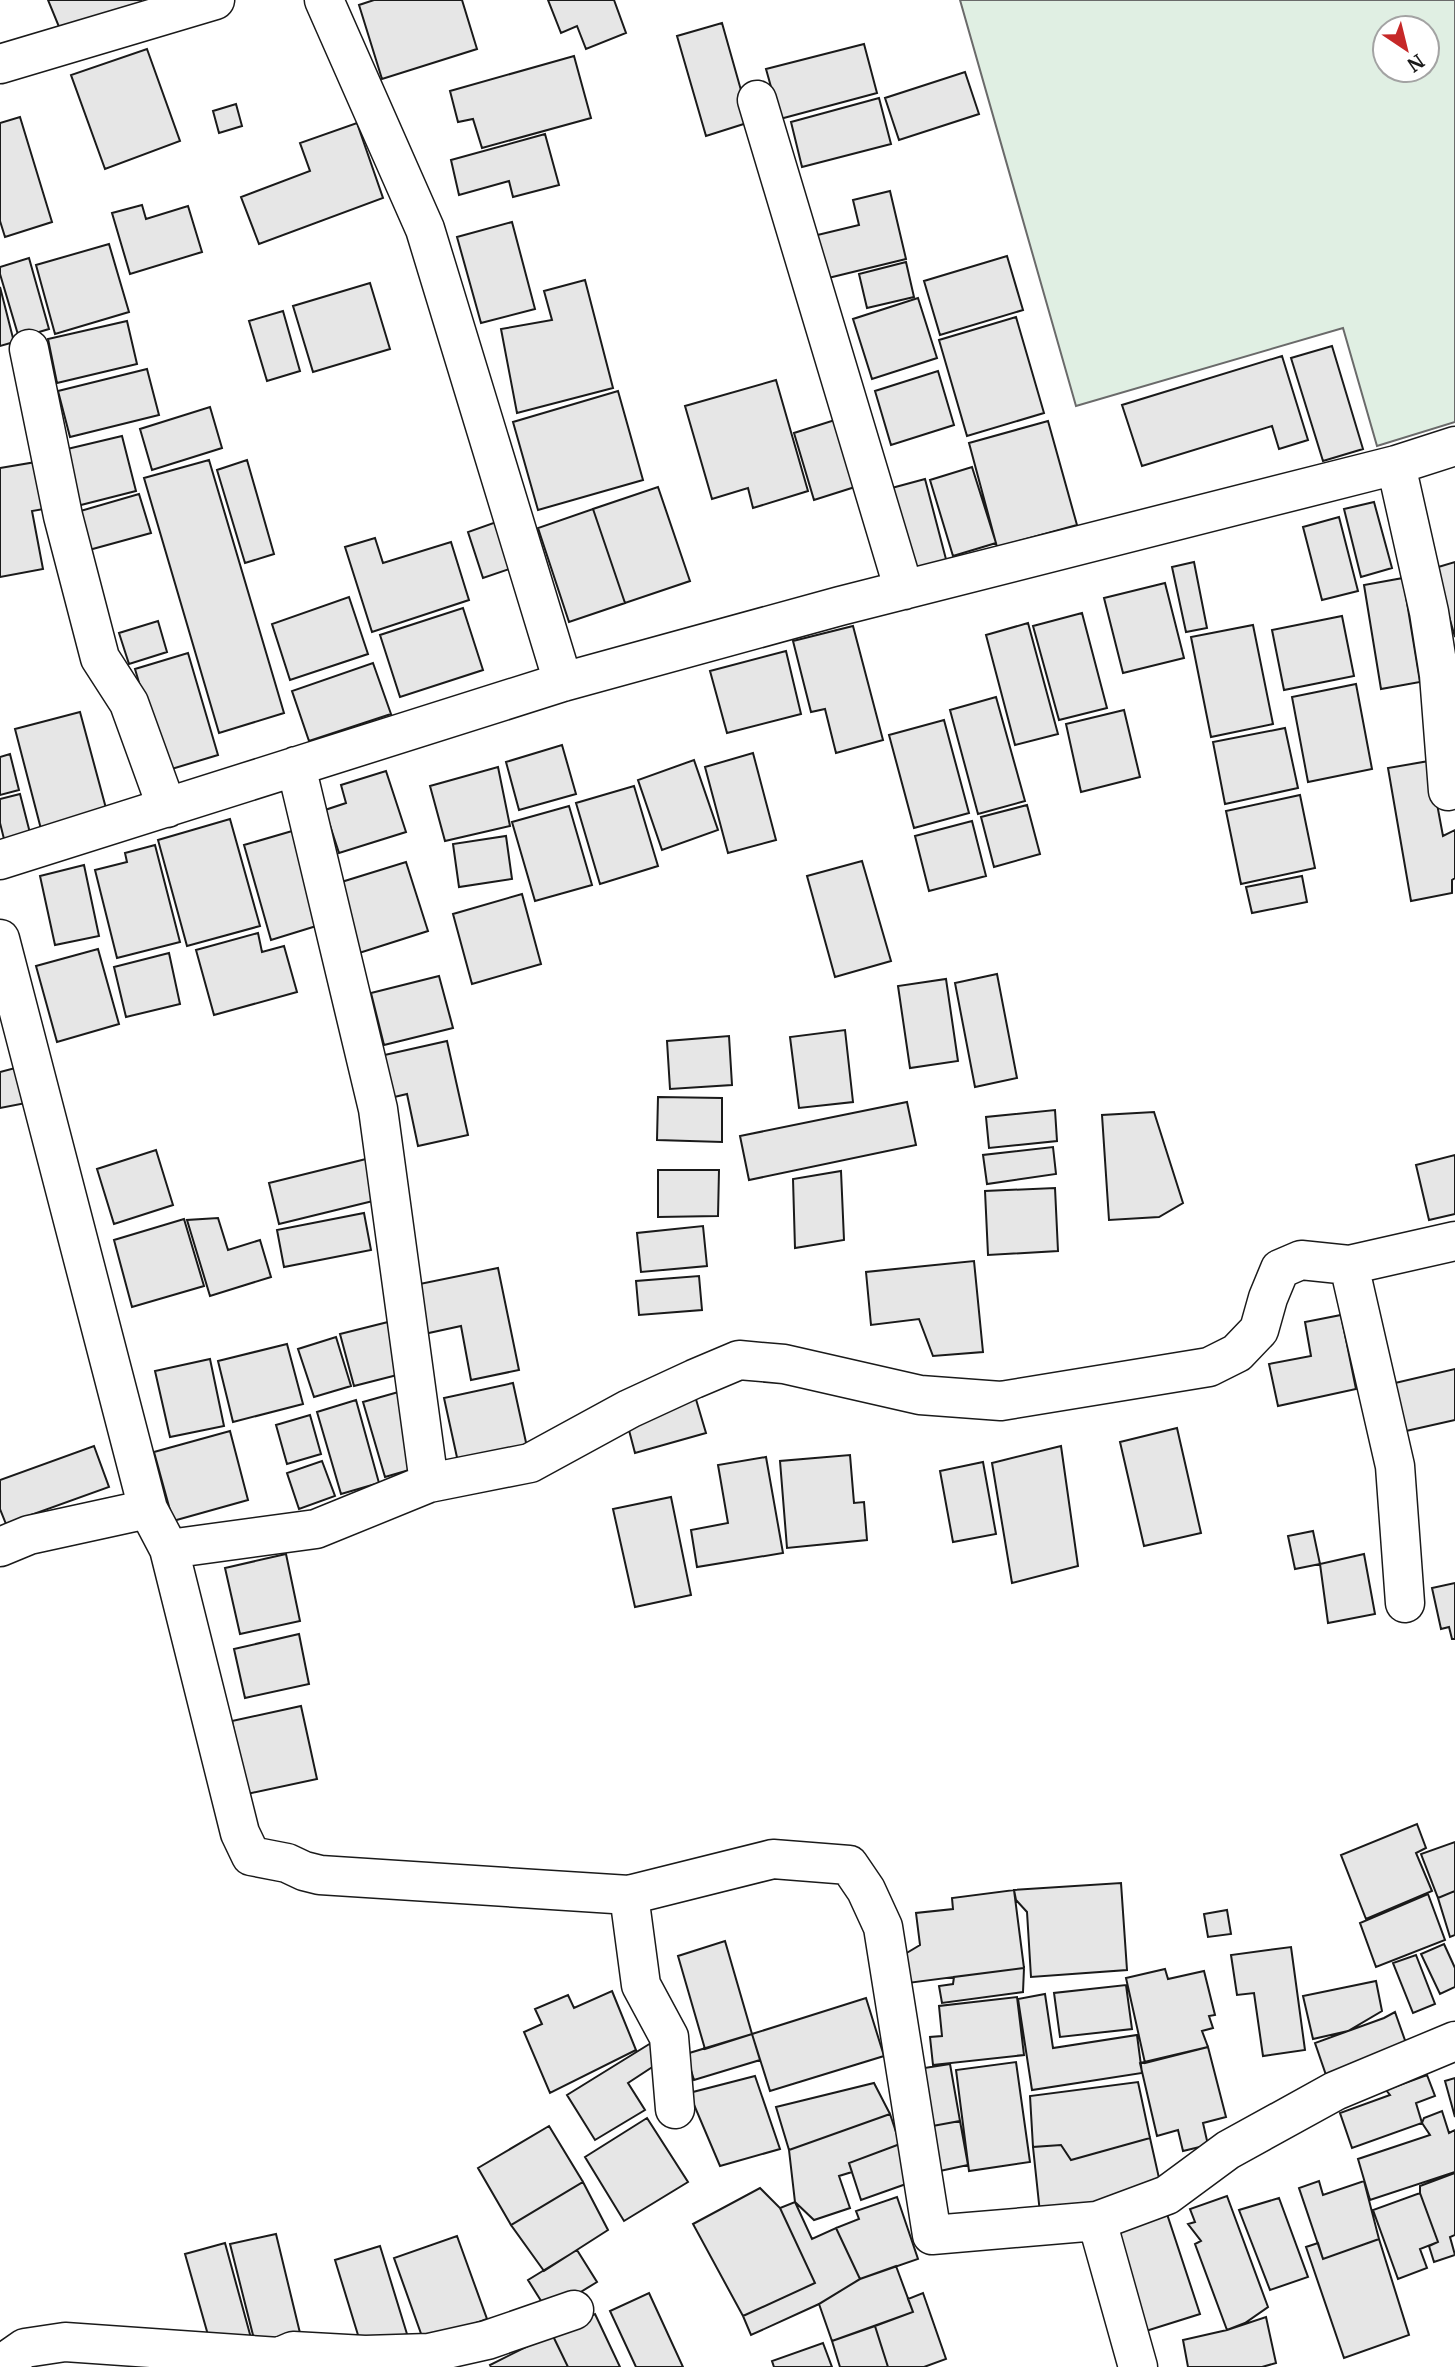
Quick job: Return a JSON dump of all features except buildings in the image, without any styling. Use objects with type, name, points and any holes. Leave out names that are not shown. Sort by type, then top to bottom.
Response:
[{"type":"street","points":[[0,64],[215,0]]},
{"type":"street","points":[[324,0],[425,229],[563,682]]},
{"type":"street","points":[[757,100],[904,590]]},
{"type":"street","points":[[29,349],[63,516],[100,658],[130,703],[167,808]]},
{"type":"street","points":[[0,860],[563,682],[904,590],[1396,465],[1455,446]]},
{"type":"street","points":[[1396,465],[1429,612],[1439,675],[1448,791]]},
{"type":"street","points":[[296,766],[378,1110],[429,1483]]},
{"type":"street","points":[[0,939],[148,1509],[170,1549],[240,1833],[251,1856],[287,1863],[320,1875],[629,1895],[773,1859],[849,1865],[866,1890],[883,1927],[933,2235],[1097,2221],[1167,2194],[1228,2150],[1335,2091],[1455,2041]]},
{"type":"street","points":[[170,1549],[316,1529],[429,1483],[530,1463],[629,1409],[739,1360],[784,1364],[920,1395],[1001,1401],[1209,1367],[1237,1353],[1259,1330],[1280,1269],[1301,1260],[1349,1265],[1455,1241]]},
{"type":"street","points":[[1349,1265],[1395,1466],[1405,1603]]},
{"type":"street","points":[[0,1546],[29,1535],[148,1509]]},
{"type":"street","points":[[629,1895],[641,1985],[669,2037],[675,2109]]},
{"type":"street","points":[[1097,2221],[1138,2367]]},
{"type":"street","points":[[6,2367],[9,2359],[25,2348],[65,2342],[277,2362],[293,2351],[365,2355],[429,2353],[487,2340],[574,2310]]},
{"type":"green space","points":[[960,0],[1455,0],[1455,422],[1377,446],[1343,328],[1076,406]]}]
